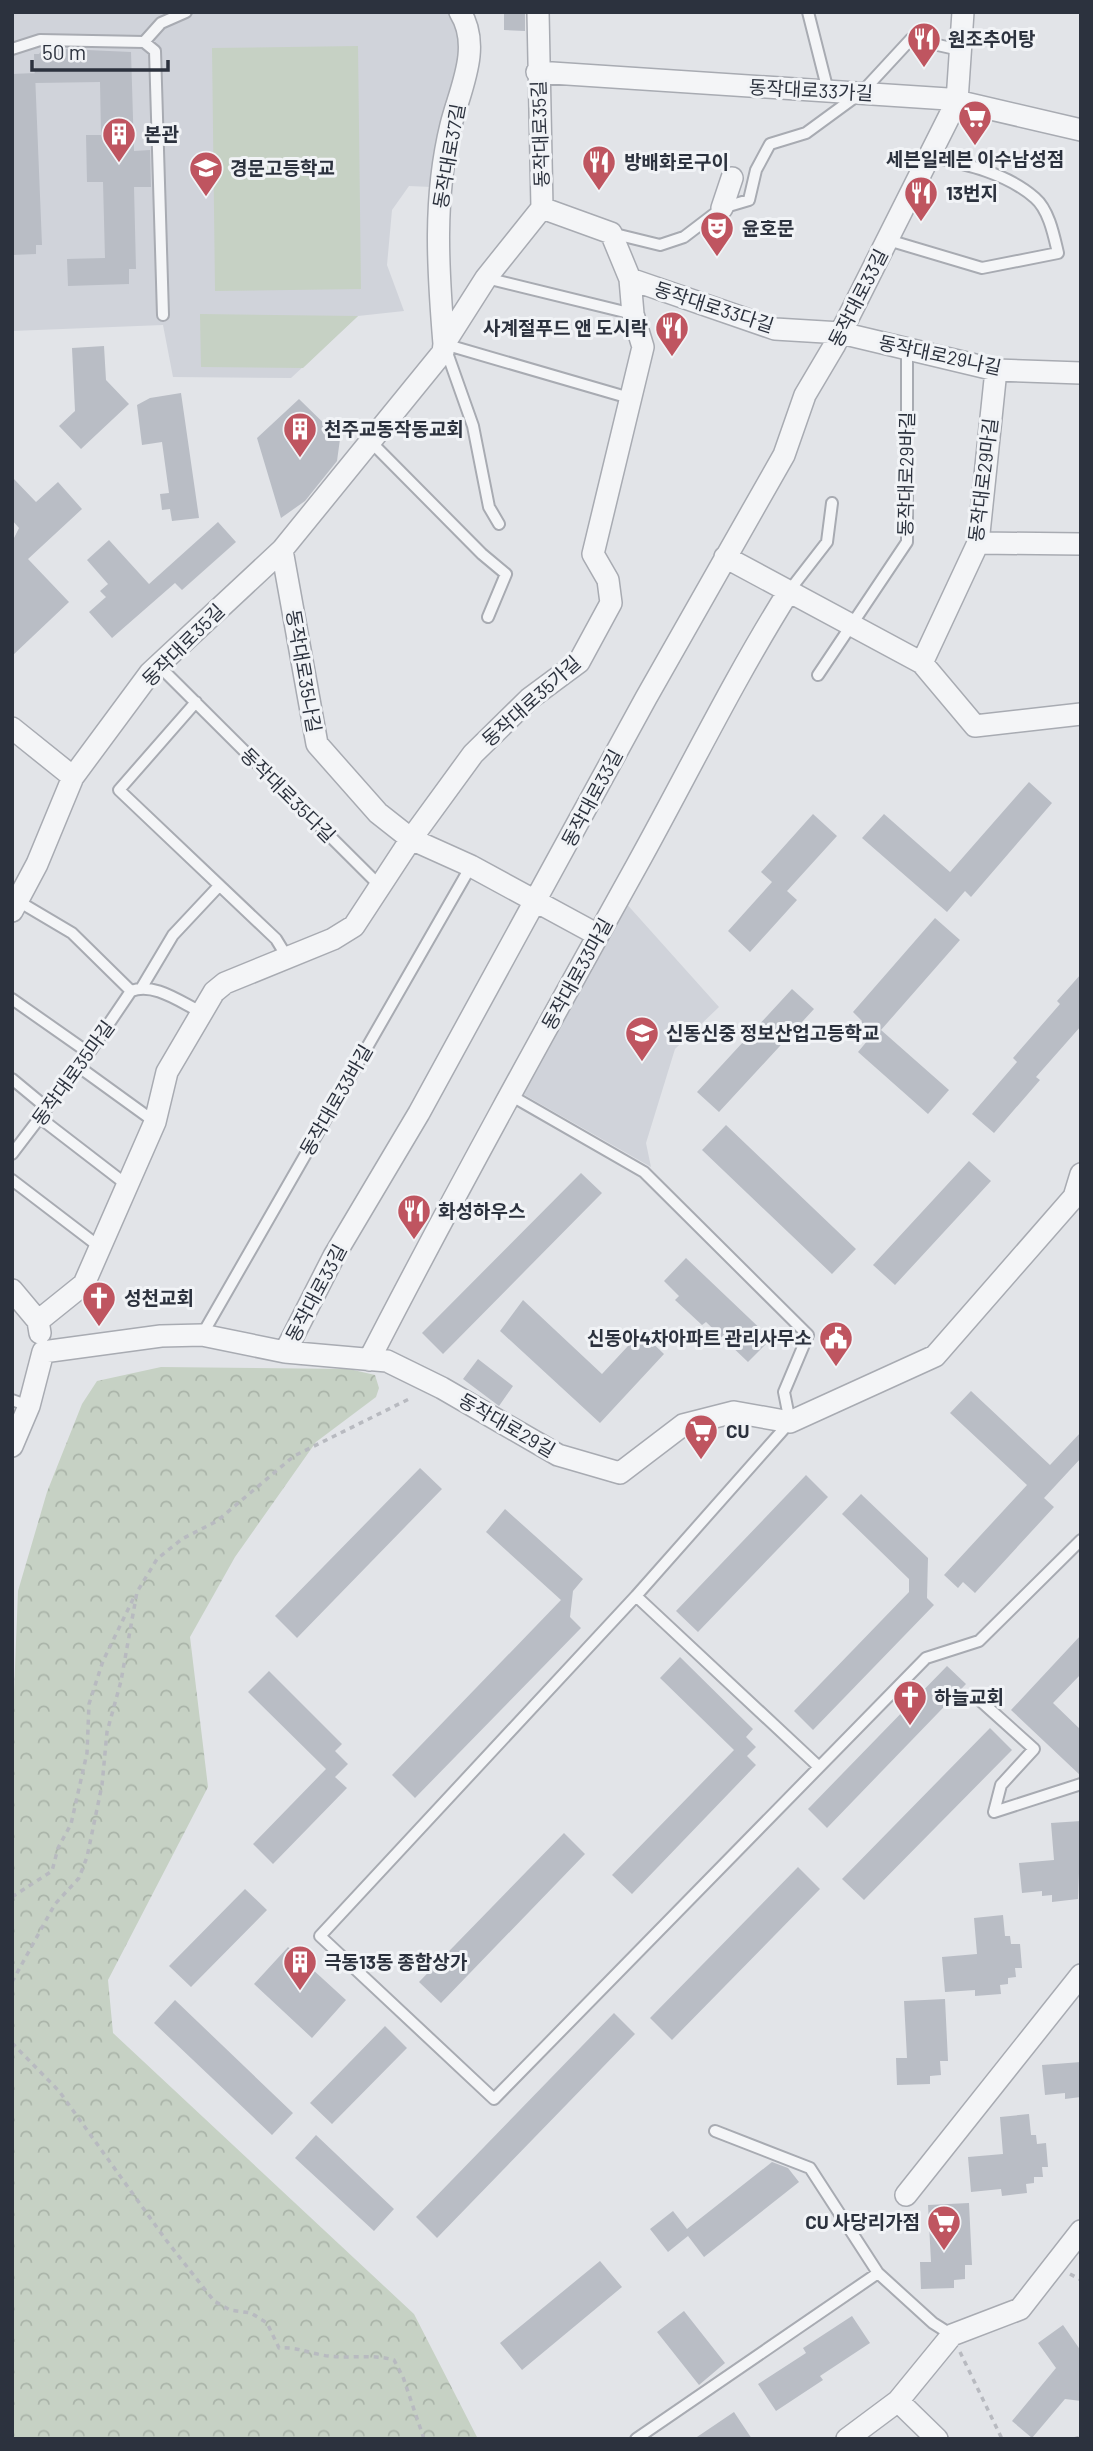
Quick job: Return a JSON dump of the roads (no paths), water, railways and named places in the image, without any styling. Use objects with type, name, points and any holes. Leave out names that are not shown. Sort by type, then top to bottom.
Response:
[{"type":"street","name":"동작대로37길","points":[[444,345],[438,273],[438,196],[451,127],[468,68],[470,28],[460,12]]},
{"type":"street","name":"동작대로35길","points":[[14,903],[37,864],[73,777],[158,665],[282,550],[443,352],[444,345],[486,278],[542,208],[537,72],[538,12]]},
{"type":"street","name":"동작대로33길","points":[[285,1352],[334,1256],[419,1113],[725,557],[784,455],[805,395],[841,333],[957,101],[962,12]]},
{"type":"street","name":"동작대로33가길","points":[[537,72],[862,92],[957,101],[1081,130]]},
{"type":"street","points":[[722,208],[732,178]]},
{"type":"street","points":[[542,208],[611,233]]},
{"type":"street","name":"동작대로35가길","points":[[38,1321],[83,1284],[155,1122],[167,1072],[214,992],[225,983],[333,939],[354,926],[411,839],[472,754],[529,699],[579,662],[611,603],[608,580],[593,554],[633,399],[643,347],[633,314],[630,279],[611,233]]},
{"type":"street","name":"동작대로33다길","points":[[630,279],[775,328],[841,333]]},
{"type":"street","name":"동작대로29나길","points":[[841,333],[996,370],[1081,373]]},
{"type":"street","name":"동작대로29마길","points":[[922,663],[978,543],[996,370]]},
{"type":"street","points":[[978,543],[1081,544]]},
{"type":"street","name":"동작대로35나길","points":[[282,550],[317,744],[379,813],[411,839]]},
{"type":"street","points":[[725,557],[922,663],[975,726],[1081,714]]},
{"type":"street","name":"동작대로33마길","points":[[369,1360],[743,663],[789,591]]},
{"type":"street","points":[[12,728],[73,777]]},
{"type":"street","points":[[411,839],[471,866],[598,935]]},
{"type":"street","points":[[790,1422],[935,1356],[1073,1208],[1081,1174]]},
{"type":"street","points":[[12,1290],[38,1321],[43,1352],[21,1403],[12,1446]]},
{"type":"street","name":"동작대로29길","points":[[43,1352],[161,1336],[202,1335],[285,1352],[387,1361],[442,1388],[558,1455],[620,1473],[683,1425],[734,1412],[790,1422]]},
{"type":"street","points":[[906,2194],[1081,1975]]},
{"type":"street","points":[[847,2439],[898,2401],[952,2335],[1020,2308],[1081,2231]]},
{"type":"street","points":[[898,2401],[937,2439]]},
{"type":"lane","points":[[144,42],[161,23],[186,12]]},
{"type":"lane","points":[[808,12],[828,91]]},
{"type":"lane","points":[[611,233],[660,245],[684,237],[722,208],[749,200],[756,170],[770,144],[806,133],[862,92],[911,39],[960,50]]},
{"type":"lane","points":[[12,49],[40,40],[144,42],[155,51],[163,315]]},
{"type":"lane","name":"동작대로33길","points":[[888,240],[982,268],[1058,253],[1046,214],[1036,199],[978,168],[929,156]]},
{"type":"lane","points":[[486,278],[633,314]]},
{"type":"lane","points":[[444,345],[633,399]]},
{"type":"lane","points":[[444,345],[473,426],[489,508],[499,524]]},
{"type":"lane","name":"동작대로29바길","points":[[818,675],[907,542],[907,348]]},
{"type":"lane","points":[[370,441],[506,575],[488,617]]},
{"type":"lane","points":[[789,591],[827,542],[832,503]]},
{"type":"lane","name":"동작대로35다길","points":[[158,665],[381,887]]},
{"type":"lane","points":[[196,702],[119,790],[218,887],[276,939],[287,957]]},
{"type":"lane","name":"동작대로33바길","points":[[202,1335],[471,866]]},
{"type":"lane","points":[[136,989],[173,935],[218,887]]},
{"type":"lane","points":[[14,903],[72,933],[136,989],[201,1012]]},
{"type":"lane","name":"동작대로35마길","points":[[12,1154],[136,989]]},
{"type":"lane","points":[[12,999],[89,1053]]},
{"type":"lane","points":[[79,1066],[155,1122]]},
{"type":"lane","points":[[12,1079],[44,1113],[127,1185]]},
{"type":"lane","points":[[510,1095],[644,1172],[808,1335],[784,1392],[790,1422],[636,1596],[320,1936],[494,2099],[926,1658],[979,1641],[1081,1540]]},
{"type":"lane","points":[[12,1180],[101,1248]]},
{"type":"lane","points":[[636,1596],[818,1766]]},
{"type":"lane","points":[[974,1695],[1034,1749],[1001,1784],[994,1812],[1081,1784]]},
{"type":"lane","points":[[715,2131],[810,2168],[878,2273],[933,2323],[952,2335]]},
{"type":"lane","points":[[636,2439],[878,2273]]},
{"type":"place","name":"원조추어탕","points":[[924,69]]},
{"type":"place","name":"세븐일레븐 이수남성점","points":[[975,147]]},
{"type":"place","name":"본관","points":[[119,164]]},
{"type":"place","name":"방배화로구이","points":[[599,192]]},
{"type":"place","name":"경문고등학교","points":[[206,198]]},
{"type":"place","name":"13번지","points":[[921,223]]},
{"type":"place","name":"윤호문","points":[[717,258]]},
{"type":"place","name":"사계절푸드 앤 도시락","points":[[672,358]]},
{"type":"place","name":"천주교동작동교회","points":[[300,459]]},
{"type":"place","name":"신동신중 정보산업고등학교","points":[[642,1063]]},
{"type":"place","name":"화성하우스","points":[[414,1241]]},
{"type":"place","name":"성천교회","points":[[99,1328]]},
{"type":"place","name":"신동아4차아파트 관리사무소","points":[[836,1368]]},
{"type":"place","name":"CU","points":[[701,1461]]},
{"type":"place","name":"하늘교회","points":[[910,1727]]},
{"type":"place","name":"극동13동 종합상가","points":[[300,1992]]},
{"type":"place","name":"CU 사당리가점","points":[[944,2252]]}]
